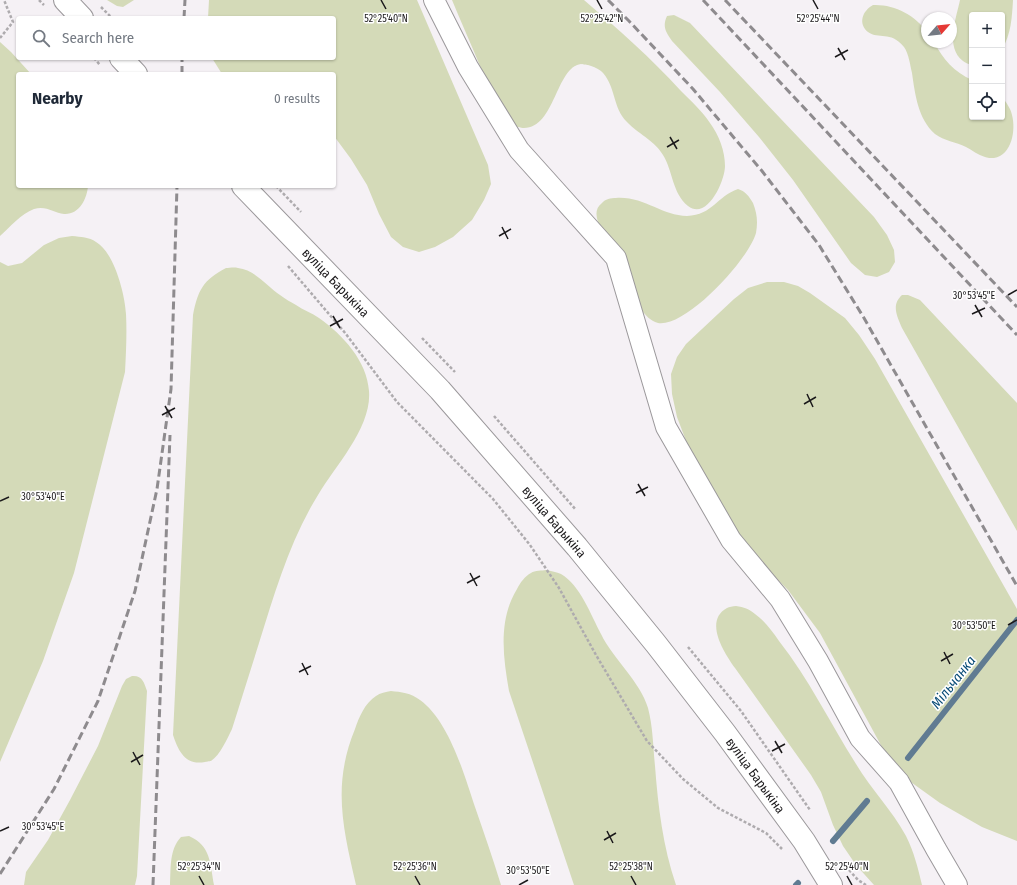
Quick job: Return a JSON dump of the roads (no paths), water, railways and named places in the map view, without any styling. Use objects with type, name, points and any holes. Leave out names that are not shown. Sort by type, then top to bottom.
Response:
[{"type":"main road","points":[[65,0],[80,16]]},
{"type":"main road","points":[[123,60],[134,72]]},
{"type":"main road","name":"вуліца Барыкіна","points":[[245,188],[440,390],[577,547],[726,733],[804,841],[832,885]]},
{"type":"lane","points":[[434,0],[468,67],[519,150],[616,258],[666,427],[730,540],[780,599],[818,661],[860,738],[899,782],[957,885]]},
{"type":"waterway","name":"Мільчанка","points":[[908,758],[1017,620]]},
{"type":"waterway","name":"Мільчанка","points":[[833,841],[867,801]]},
{"type":"railway","points":[[184,16],[185,0]]},
{"type":"railway","points":[[608,0],[693,89],[762,171],[819,245],[864,318],[1017,586]]},
{"type":"railway","points":[[703,0],[1017,335]]},
{"type":"railway","points":[[725,0],[1017,307]]},
{"type":"railway","points":[[182,60],[182,72]]},
{"type":"railway","points":[[0,874],[54,789],[98,701],[135,591],[157,489],[171,389],[177,188]]},
{"type":"railway","points":[[153,885],[170,435]]}]
